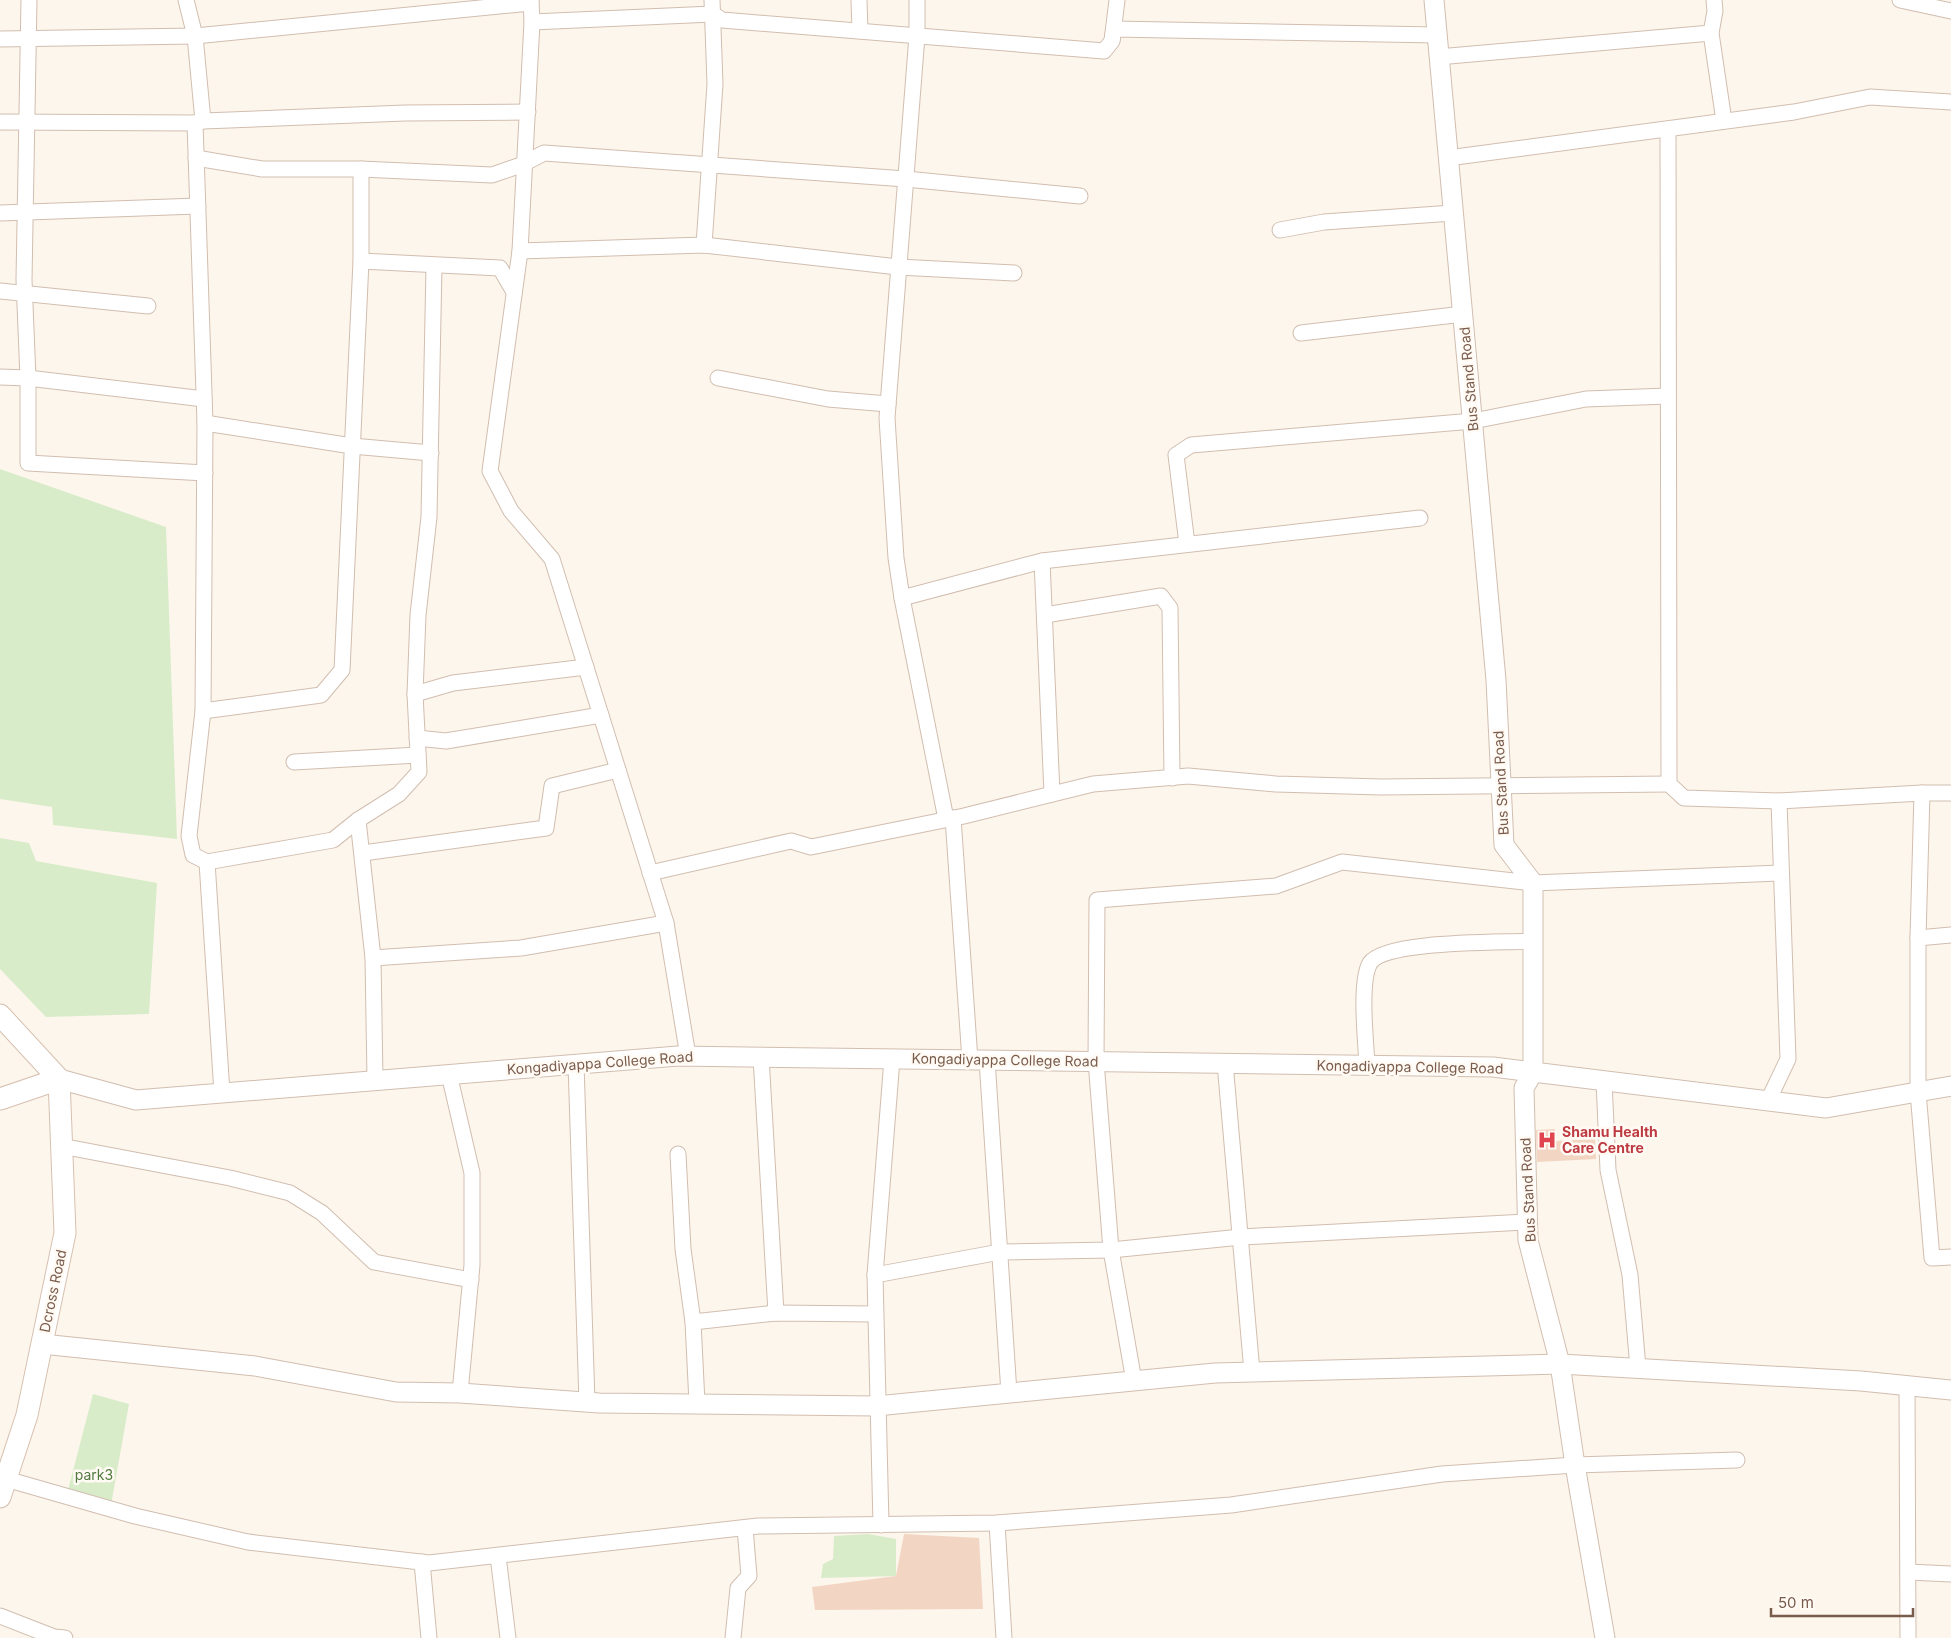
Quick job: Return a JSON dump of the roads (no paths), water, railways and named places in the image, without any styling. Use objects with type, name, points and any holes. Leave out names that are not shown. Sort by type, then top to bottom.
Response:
[{"type":"main road","points":[[0,1015],[58,1079],[0,1099]]},
{"type":"main road","name":"Dcross Road","points":[[3,1488],[27,1414],[64,1234],[58,1079]]},
{"type":"street","points":[[30,0],[26,121],[24,293],[28,378],[28,463],[205,473]]},
{"type":"street","points":[[186,0],[195,36],[199,122],[196,158],[205,473],[203,711],[189,836],[193,855],[207,862],[333,840],[358,820],[399,794],[419,772],[414,694],[418,615],[429,516],[434,266]]},
{"type":"street","points":[[859,0],[860,32]]},
{"type":"street","points":[[917,0],[917,36],[888,404],[896,558],[902,598],[950,819],[1000,1252],[1009,1393]]},
{"type":"street","points":[[1112,41],[1117,0]]},
{"type":"street","name":"Bus Stand Road","points":[[1434,0],[1496,680],[1504,845],[1533,883],[1533,1072],[1524,1088],[1528,1240],[1560,1364],[1575,1465],[1605,1638]]},
{"type":"street","points":[[1714,0],[1715,11],[1711,33],[1724,121]]},
{"type":"street","points":[[1900,0],[1951,11]]},
{"type":"street","points":[[0,39],[195,36],[531,2],[532,22],[526,163],[520,251],[490,471],[511,512],[552,559],[666,923],[688,1056]]},
{"type":"street","points":[[712,7],[722,20],[1104,51],[1112,41],[1114,29],[1437,35]]},
{"type":"street","points":[[532,22],[712,7]]},
{"type":"street","points":[[704,245],[715,84],[712,7]]},
{"type":"street","points":[[1438,56],[1711,33]]},
{"type":"street","points":[[1448,158],[1794,112],[1870,97],[1951,102]]},
{"type":"street","points":[[0,122],[199,122],[405,113],[528,112]]},
{"type":"street","points":[[1668,129],[1669,784]]},
{"type":"street","points":[[196,158],[262,170],[361,169],[492,175],[526,163],[544,153],[710,166],[906,178],[1080,196]]},
{"type":"street","points":[[203,711],[321,695],[342,670],[361,261],[361,169]]},
{"type":"street","points":[[0,213],[198,206]]},
{"type":"street","points":[[1280,230],[1324,222],[1453,213]]},
{"type":"street","points":[[520,251],[704,245],[899,267],[1014,273]]},
{"type":"street","points":[[361,261],[500,268],[514,292]]},
{"type":"street","points":[[0,290],[148,306]]},
{"type":"street","points":[[1301,333],[1463,314]]},
{"type":"street","points":[[0,377],[28,378],[204,399]]},
{"type":"street","points":[[718,378],[828,399],[888,404]]},
{"type":"street","points":[[1187,544],[1176,455],[1191,445],[1473,421],[1586,399],[1668,396]]},
{"type":"street","points":[[204,423],[352,446],[431,453]]},
{"type":"street","points":[[902,598],[1042,561],[1420,518]]},
{"type":"street","points":[[1042,561],[1052,794]]},
{"type":"street","points":[[1045,615],[1161,596],[1170,608],[1172,778]]},
{"type":"street","points":[[414,694],[453,683],[586,667]]},
{"type":"street","points":[[417,738],[446,742],[601,715]]},
{"type":"street","points":[[294,762],[418,755]]},
{"type":"street","points":[[362,853],[546,828],[552,786],[618,770]]},
{"type":"street","points":[[650,873],[791,841],[811,847],[950,819],[1093,784],[1188,776],[1276,784],[1381,787],[1669,784],[1684,798],[1779,801],[1951,793]]},
{"type":"street","points":[[1922,793],[1918,938],[1918,1092],[1932,1258],[1951,1257]]},
{"type":"street","points":[[1768,1102],[1788,1059],[1779,801]]},
{"type":"street","points":[[358,820],[373,958],[375,1080]]},
{"type":"street","points":[[207,862],[222,1093]]},
{"type":"street","points":[[1134,1381],[1111,1250],[1096,1062],[1097,900],[1276,886],[1342,862],[1533,883],[1781,873]]},
{"type":"street","points":[[373,958],[520,948],[666,923]]},
{"type":"street","points":[[1918,938],[1951,935]]},
{"type":"street","points":[[1367,1065],[1364,980],[1370,964],[1378,955],[1404,948],[1533,942]]},
{"type":"street","name":"Kongadiyappa College Road","points":[[58,1079],[136,1100],[688,1056],[1493,1067],[1826,1108],[1951,1086]]},
{"type":"street","points":[[761,1057],[776,1313]]},
{"type":"street","points":[[881,1525],[876,1406],[875,1275],[892,1059]]},
{"type":"street","points":[[1225,1063],[1252,1372]]},
{"type":"street","points":[[576,1064],[587,1402]]},
{"type":"street","points":[[449,1074],[472,1173],[471,1280],[460,1393]]},
{"type":"street","points":[[1604,1081],[1608,1170],[1630,1276],[1638,1368]]},
{"type":"street","points":[[61,1146],[230,1178],[290,1193],[322,1213],[374,1262],[471,1280]]},
{"type":"street","points":[[678,1154],[682,1249],[693,1322],[698,1404]]},
{"type":"street","points":[[875,1275],[1000,1252],[1111,1250],[1241,1237],[1528,1222]]},
{"type":"street","points":[[693,1322],[776,1313],[875,1314]]},
{"type":"street","points":[[42,1344],[255,1366],[396,1392],[460,1393],[587,1402],[876,1406],[1134,1381],[1252,1372],[1560,1364],[1951,1390]]},
{"type":"street","points":[[1907,1386],[1908,1638]]},
{"type":"street","points":[[3,1488],[248,1542],[422,1562],[498,1556],[744,1528],[997,1524],[1230,1505],[1442,1474],[1575,1465],[1737,1460]]},
{"type":"street","points":[[997,1524],[1004,1638]]},
{"type":"street","points":[[733,1638],[738,1588],[749,1576],[744,1528]]},
{"type":"street","points":[[498,1556],[508,1638]]},
{"type":"street","points":[[422,1562],[429,1638]]},
{"type":"street","points":[[1908,1572],[1951,1574]]},
{"type":"street","points":[[0,1616],[57,1638]]},
{"type":"place","name":"Shamu Health Care Centre","points":[[1547,1140]]},
{"type":"park label","name":"park3","points":[[94,1475]]}]
